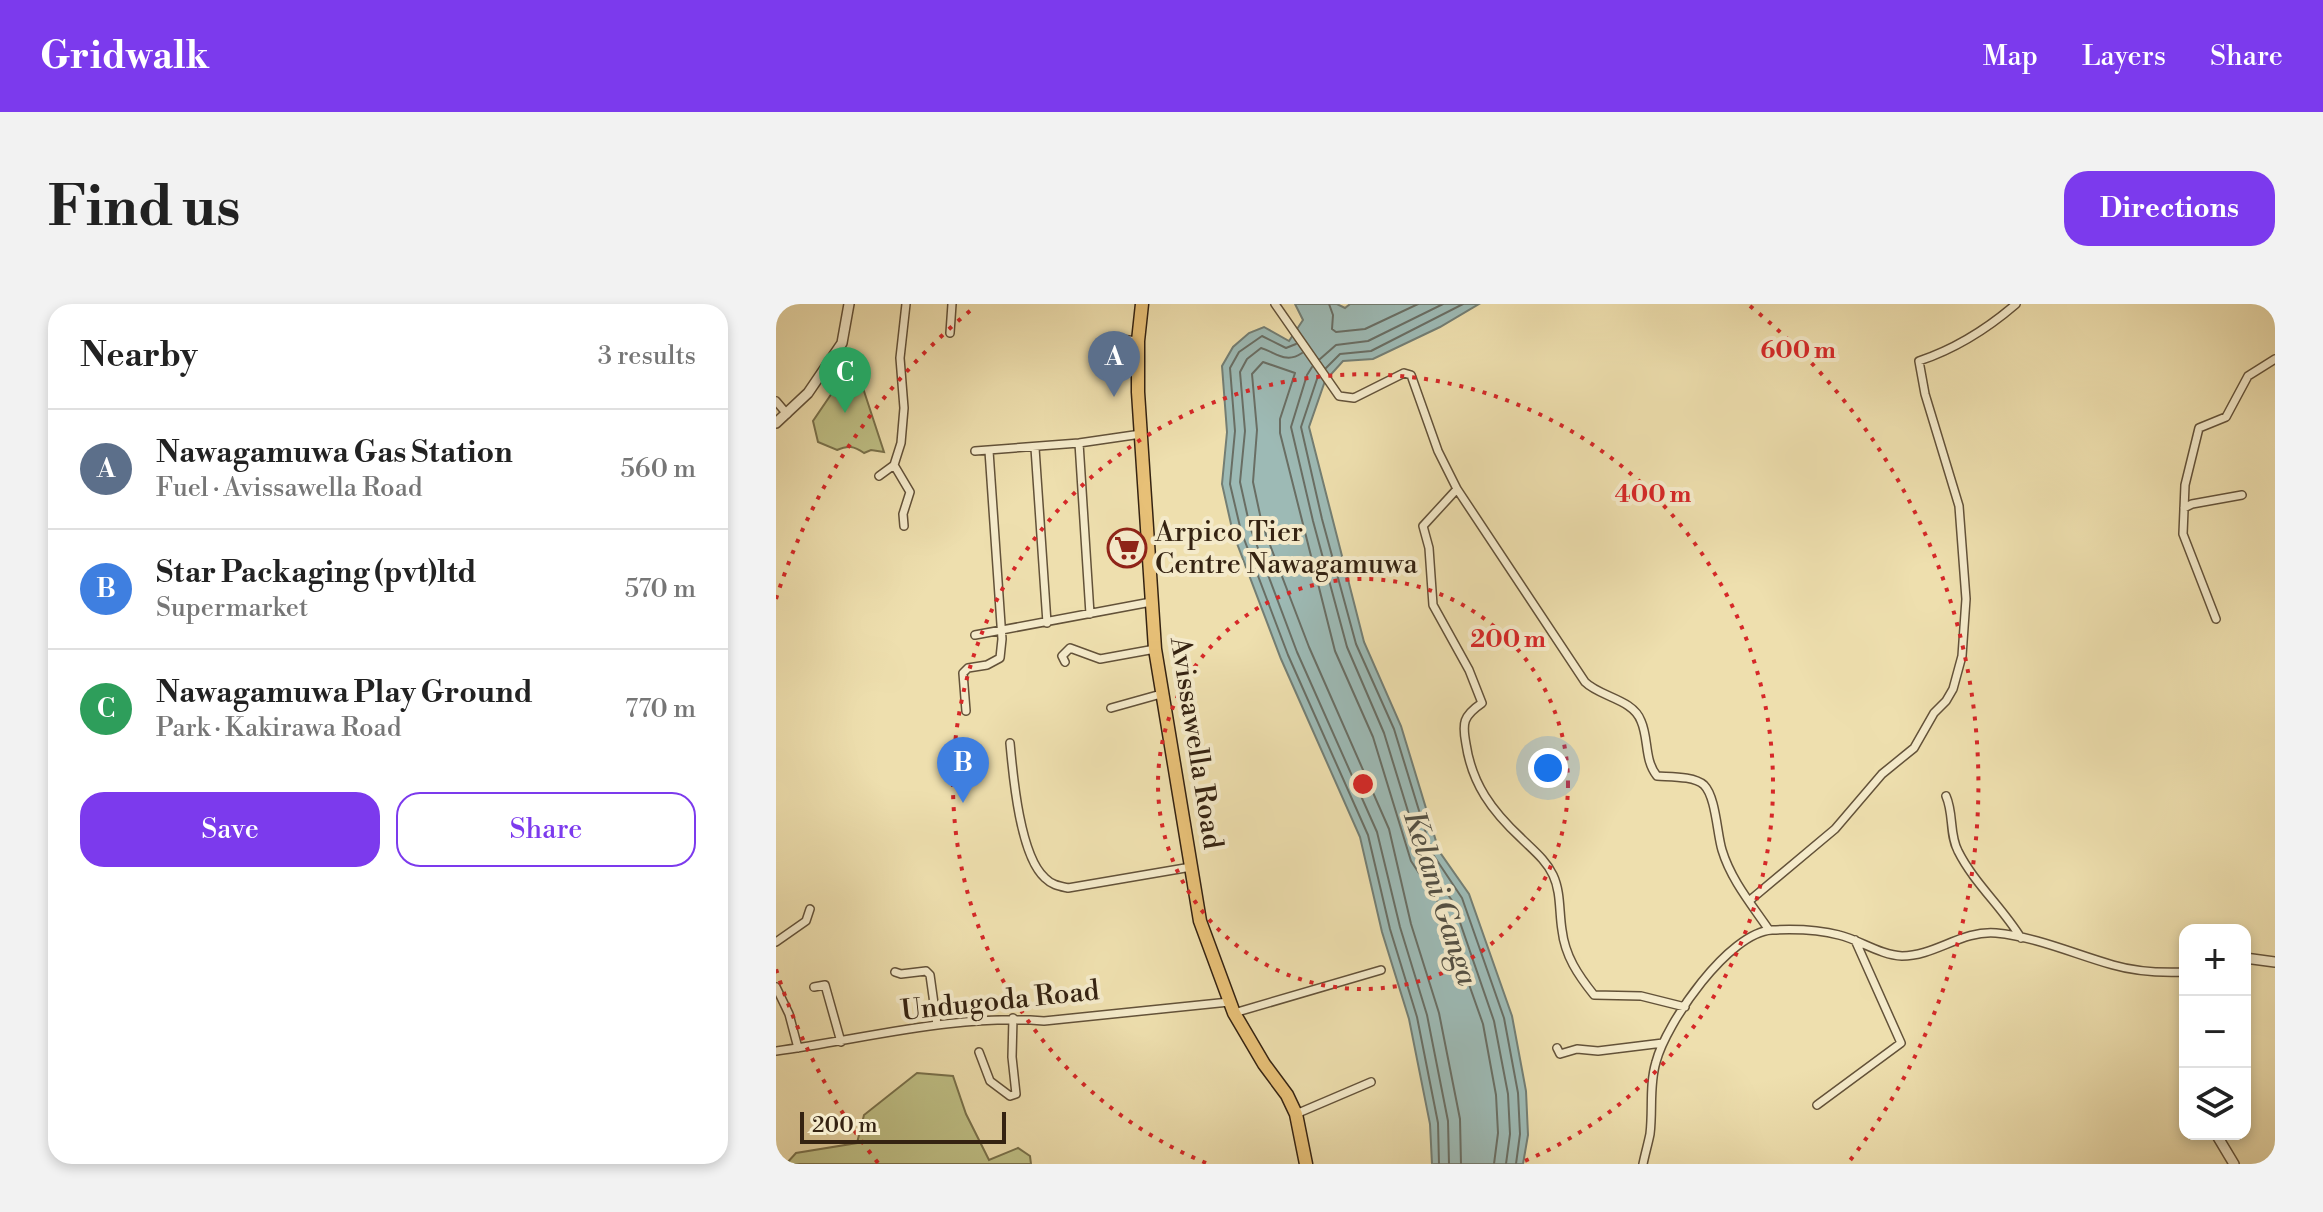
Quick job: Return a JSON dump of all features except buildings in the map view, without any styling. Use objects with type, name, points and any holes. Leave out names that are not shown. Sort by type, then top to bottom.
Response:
[{"type":"main road","name":"Avissawella Road","points":[[1142,304],[1138,341],[1141,434],[1155,649],[1200,921],[1232,1007],[1296,1114],[1306,1164]]},
{"type":"street","points":[[776,423],[808,393],[842,343],[849,304]]},
{"type":"street","points":[[879,476],[894,465],[901,443],[904,408],[900,358],[906,304]]},
{"type":"street","points":[[950,333],[952,304]]},
{"type":"street","points":[[1275,304],[1339,396],[1354,398],[1404,373],[1411,375],[1438,451],[1457,489],[1585,682],[1592,690],[1626,704],[1641,719],[1651,768],[1657,776],[1703,783],[1710,793],[1726,860],[1769,930]]},
{"type":"street","points":[[1749,901],[1835,829],[1882,774],[1914,748],[1934,713],[1953,689],[1962,656],[1966,599],[1959,506],[1925,394],[1919,361],[1952,349],[2016,304]]},
{"type":"street","points":[[1111,338],[1138,341]]},
{"type":"street","points":[[2216,619],[2183,534],[2185,485],[2199,428],[2226,417],[2248,376],[2275,359]]},
{"type":"street","points":[[776,401],[787,414]]},
{"type":"street","points":[[975,451],[1035,448],[1141,434]]},
{"type":"street","points":[[1079,443],[1090,614]]},
{"type":"street","points":[[1035,448],[1047,623]]},
{"type":"street","points":[[966,711],[963,673],[968,668],[1000,658],[1001,631],[989,451]]},
{"type":"street","points":[[894,465],[910,492],[903,514],[904,526]]},
{"type":"street","points":[[1457,489],[1423,526],[1429,548],[1433,605],[1469,670],[1482,703],[1469,712],[1463,726],[1469,761],[1481,794],[1507,825],[1544,860],[1553,874],[1558,887],[1562,933],[1574,970],[1594,995],[1641,996],[1685,1007]]},
{"type":"street","points":[[2184,508],[2242,495]]},
{"type":"street","points":[[975,635],[1151,602]]},
{"type":"street","points":[[1065,662],[1062,656],[1070,648],[1100,659],[1155,649]]},
{"type":"street","points":[[1080,660],[1094,656]]},
{"type":"street","points":[[1111,708],[1161,694]]},
{"type":"street","points":[[1010,743],[1015,792],[1027,841],[1046,880],[1068,888],[1191,867]]},
{"type":"street","points":[[1946,796],[1953,811],[1957,849],[2021,938]]},
{"type":"street","points":[[776,942],[806,921],[810,909]]},
{"type":"street","points":[[1643,1164],[1650,1136],[1653,1080],[1663,1043],[1712,969],[1727,953],[1769,930],[1836,934],[1903,956],[1974,934],[1995,933],[2061,947],[2113,966],[2149,973],[2179,972]]},
{"type":"street","points":[[1817,1105],[1901,1043],[1855,940]]},
{"type":"street","points":[[2251,959],[2275,962]]},
{"type":"street","name":"Undugoda Road","points":[[776,1051],[937,1025],[1013,1018],[1044,1021],[1232,1007],[1381,970]]},
{"type":"street","points":[[895,972],[926,971],[930,975],[937,1025]]},
{"type":"street","points":[[814,987],[825,985],[841,1042]]},
{"type":"street","points":[[776,987],[789,1014],[798,1048]]},
{"type":"street","points":[[979,1052],[990,1081],[1010,1096],[1016,1094],[1012,1057],[1013,1018]]},
{"type":"street","points":[[1557,1048],[1560,1054],[1577,1049],[1598,1051],[1663,1043]]},
{"type":"street","points":[[1296,1114],[1371,1082]]},
{"type":"street","points":[[2220,1140],[2234,1164]]},
{"type":"green space","points":[[861,382],[884,452],[871,450],[864,453],[851,447],[837,450],[818,442],[813,421],[834,390]]},
{"type":"green space","points":[[917,1073],[953,1076],[966,1114],[989,1160],[1018,1148],[1030,1156],[1031,1164],[786,1164],[796,1153],[857,1143],[864,1115]]},
{"type":"water","name":"Kelani Ganga","points":[[1295,304],[1337,304],[1345,308],[1350,304],[1479,304],[1440,327],[1373,359],[1343,361],[1325,381],[1309,427],[1364,642],[1401,726],[1439,851],[1469,894],[1512,1016],[1526,1091],[1528,1135],[1523,1164],[1432,1164],[1430,1124],[1409,1019],[1382,932],[1360,837],[1281,659],[1233,533],[1222,484],[1227,432],[1222,366],[1233,347],[1249,333],[1264,327],[1289,341],[1303,320]]},
{"type":"place","name":"Nawagamuwa Gas Station","points":[[1114,397]]},
{"type":"place","name":"Nawagamuwa Play Ground","points":[[845,413]]},
{"type":"place","name":"Arpico Tier Centre Nawagamuwa","points":[[1127,548]]},
{"type":"place","name":"Star Packaging (pvt)ltd","points":[[963,803]]}]
